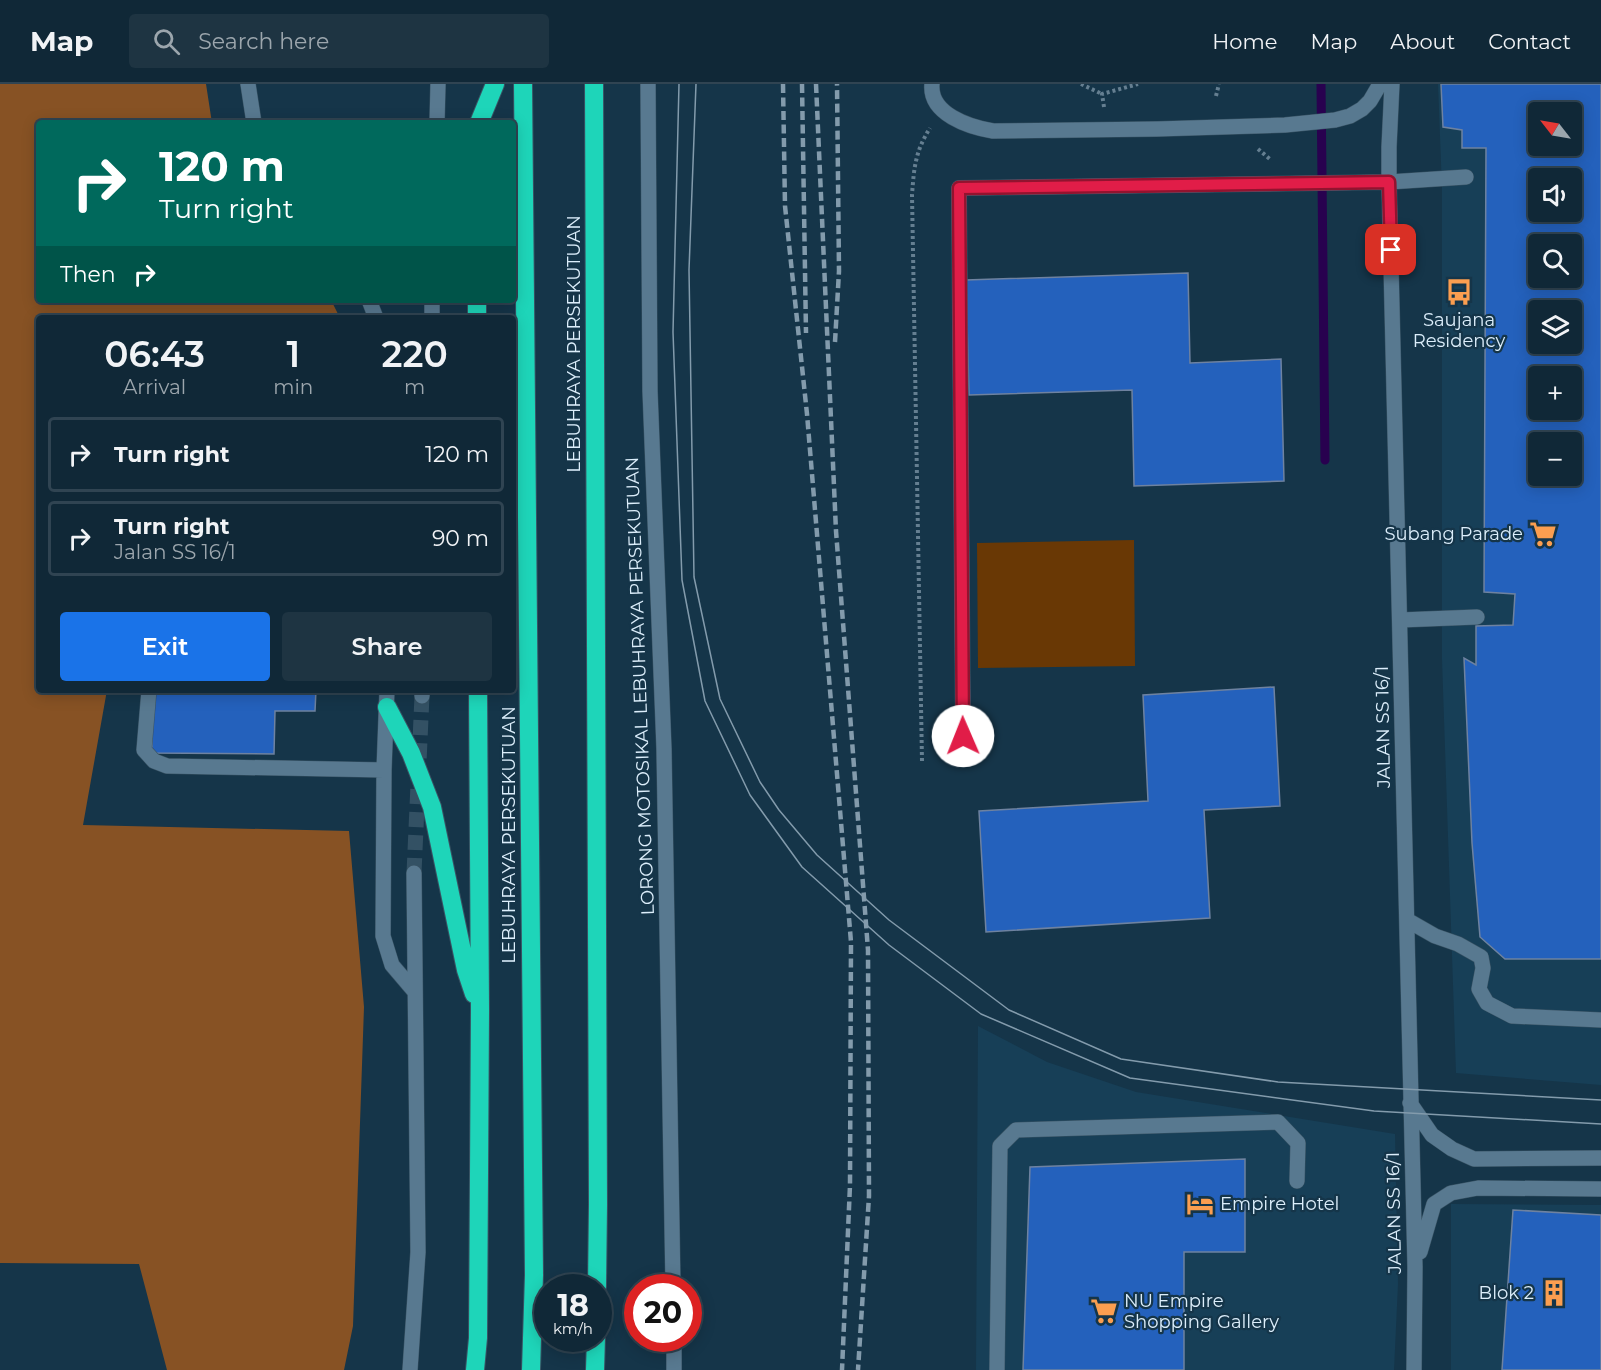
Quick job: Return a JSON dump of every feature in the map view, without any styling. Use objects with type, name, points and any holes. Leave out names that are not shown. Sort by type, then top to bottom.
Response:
[{"type":"highway","points":[[480,120],[495,84]]},
{"type":"highway","name":"LEBUHRAYA PERSEKUTUAN","points":[[524,84],[534,1275],[531,1370]]},
{"type":"highway","name":"LEBUHRAYA PERSEKUTUAN","points":[[594,84],[597,1274]]},
{"type":"highway","points":[[475,1370],[478,1338],[480,1010],[478,693]]},
{"type":"highway","points":[[387,698],[432,807],[466,970],[480,1010]]},
{"type":"highway","points":[[595,1370],[596,1352]]},
{"type":"street","points":[[248,84],[254,120]]},
{"type":"street","points":[[437,120],[438,84]]},
{"type":"street","name":"LORONG MOTOSIKAL LEBUHRAYA PERSEKUTUAN","points":[[648,84],[650,391],[664,749],[673,1274]]},
{"type":"street","points":[[932,84],[931,90],[937,102],[952,118],[969,126],[993,131],[1285,125],[1335,120],[1350,116],[1362,109],[1371,101],[1380,84]]},
{"type":"street","name":"JALAN SS 16/1","points":[[1392,84],[1389,182],[1415,1267],[1414,1370]]},
{"type":"street","points":[[963,736],[959,188],[1389,182],[1466,177]]},
{"type":"street","points":[[1400,620],[1477,617]]},
{"type":"street","points":[[149,693],[144,750],[154,760],[167,766],[384,770]]},
{"type":"street","points":[[387,698],[383,936],[393,965],[415,992]]},
{"type":"street","points":[[410,1370],[418,1252],[414,873]]},
{"type":"street","points":[[1407,920],[1481,957],[1483,968],[1479,989],[1487,1003],[1512,1016],[1601,1020]]},
{"type":"street","points":[[1410,1103],[1432,1136],[1474,1159],[1601,1158]]},
{"type":"street","points":[[997,1370],[1000,1146],[1016,1130],[1278,1122],[1298,1143],[1297,1181]]},
{"type":"street","points":[[1415,1267],[1434,1204],[1451,1192],[1478,1188],[1601,1189]]},
{"type":"street","points":[[674,1352],[674,1369]]},
{"type":"path","points":[[1081,84],[1102,94],[1138,84]]},
{"type":"path","points":[[1216,96],[1219,84]]},
{"type":"path","points":[[1102,94],[1106,130]]},
{"type":"path","points":[[922,761],[912,195],[914,164],[921,142],[931,125],[944,111]]},
{"type":"shaded area","points":[[0,84],[206,84],[212,120],[36,120],[36,303],[332,303],[338,315],[36,315],[36,693],[106,693],[83,825],[349,831],[364,1007],[353,1326],[344,1370],[167,1370],[139,1264],[0,1263]]},
{"type":"shaded area","name":"Subang Parade","points":[[1438,84],[1601,84],[1601,1085],[1456,1073],[1442,659],[1442,188]]},
{"type":"shaded area","points":[[1134,540],[1135,666],[978,668],[977,543]]},
{"type":"shaded area","points":[[978,1026],[1047,1062],[1136,1092],[1395,1134],[1398,1284],[1394,1370],[976,1370]]},
{"type":"shaded area","points":[[1451,1204],[1601,1205],[1601,1370],[1451,1370]]},
{"type":"building","name":"Subang Parade","points":[[1441,84],[1601,84],[1601,959],[1505,959],[1480,937],[1472,843],[1464,658],[1476,665],[1476,626],[1513,625],[1515,594],[1484,592],[1486,148],[1462,148],[1462,130],[1443,127]]},
{"type":"building","points":[[1188,273],[1190,363],[1281,359],[1284,481],[1134,486],[1132,390],[969,395],[966,280]]},
{"type":"building","points":[[1274,687],[1280,806],[1204,810],[1210,918],[986,932],[979,811],[1148,801],[1143,695]]},
{"type":"building","points":[[152,693],[316,693],[315,711],[275,711],[274,754],[152,753]]},
{"type":"building","name":"NU Empire Shopping Gallery","points":[[1245,1159],[1245,1252],[1184,1252],[1184,1370],[1023,1370],[1030,1167]]},
{"type":"building","name":"Blok 2","points":[[1513,1210],[1601,1215],[1601,1370],[1502,1370]]},
{"type":"waterway","points":[[1321,84],[1325,460]]},
{"type":"tunnel","points":[[414,873],[422,696]]},
{"type":"tram line","points":[[679,84],[673,332],[682,580],[705,701],[750,795],[802,867],[889,945],[981,1014],[1130,1078],[1374,1111],[1601,1124]]},
{"type":"tram line","points":[[696,84],[689,270],[694,577],[720,699],[760,782],[779,810],[817,855],[889,920],[1009,1010],[1121,1059],[1278,1082],[1601,1100]]},
{"type":"railway","points":[[783,84],[785,206],[807,414],[851,942],[850,1185],[842,1370]]},
{"type":"railway","points":[[802,84],[806,333]]},
{"type":"railway","points":[[816,84],[836,531],[868,950],[869,1196],[858,1370]]},
{"type":"railway","points":[[835,342],[839,271],[837,84]]},
{"type":"place","name":"Saujana Residency","points":[[1459,292]]},
{"type":"place","name":"Subang Parade","points":[[1543,534]]},
{"type":"place","name":"Empire Hotel","points":[[1200,1204]]},
{"type":"place","name":"Blok 2","points":[[1554,1293]]},
{"type":"place","name":"NU Empire Shopping Gallery","points":[[1104,1311]]},
{"type":"route","points":[[963,736],[959,188],[1389,182],[1391,250]]}]
